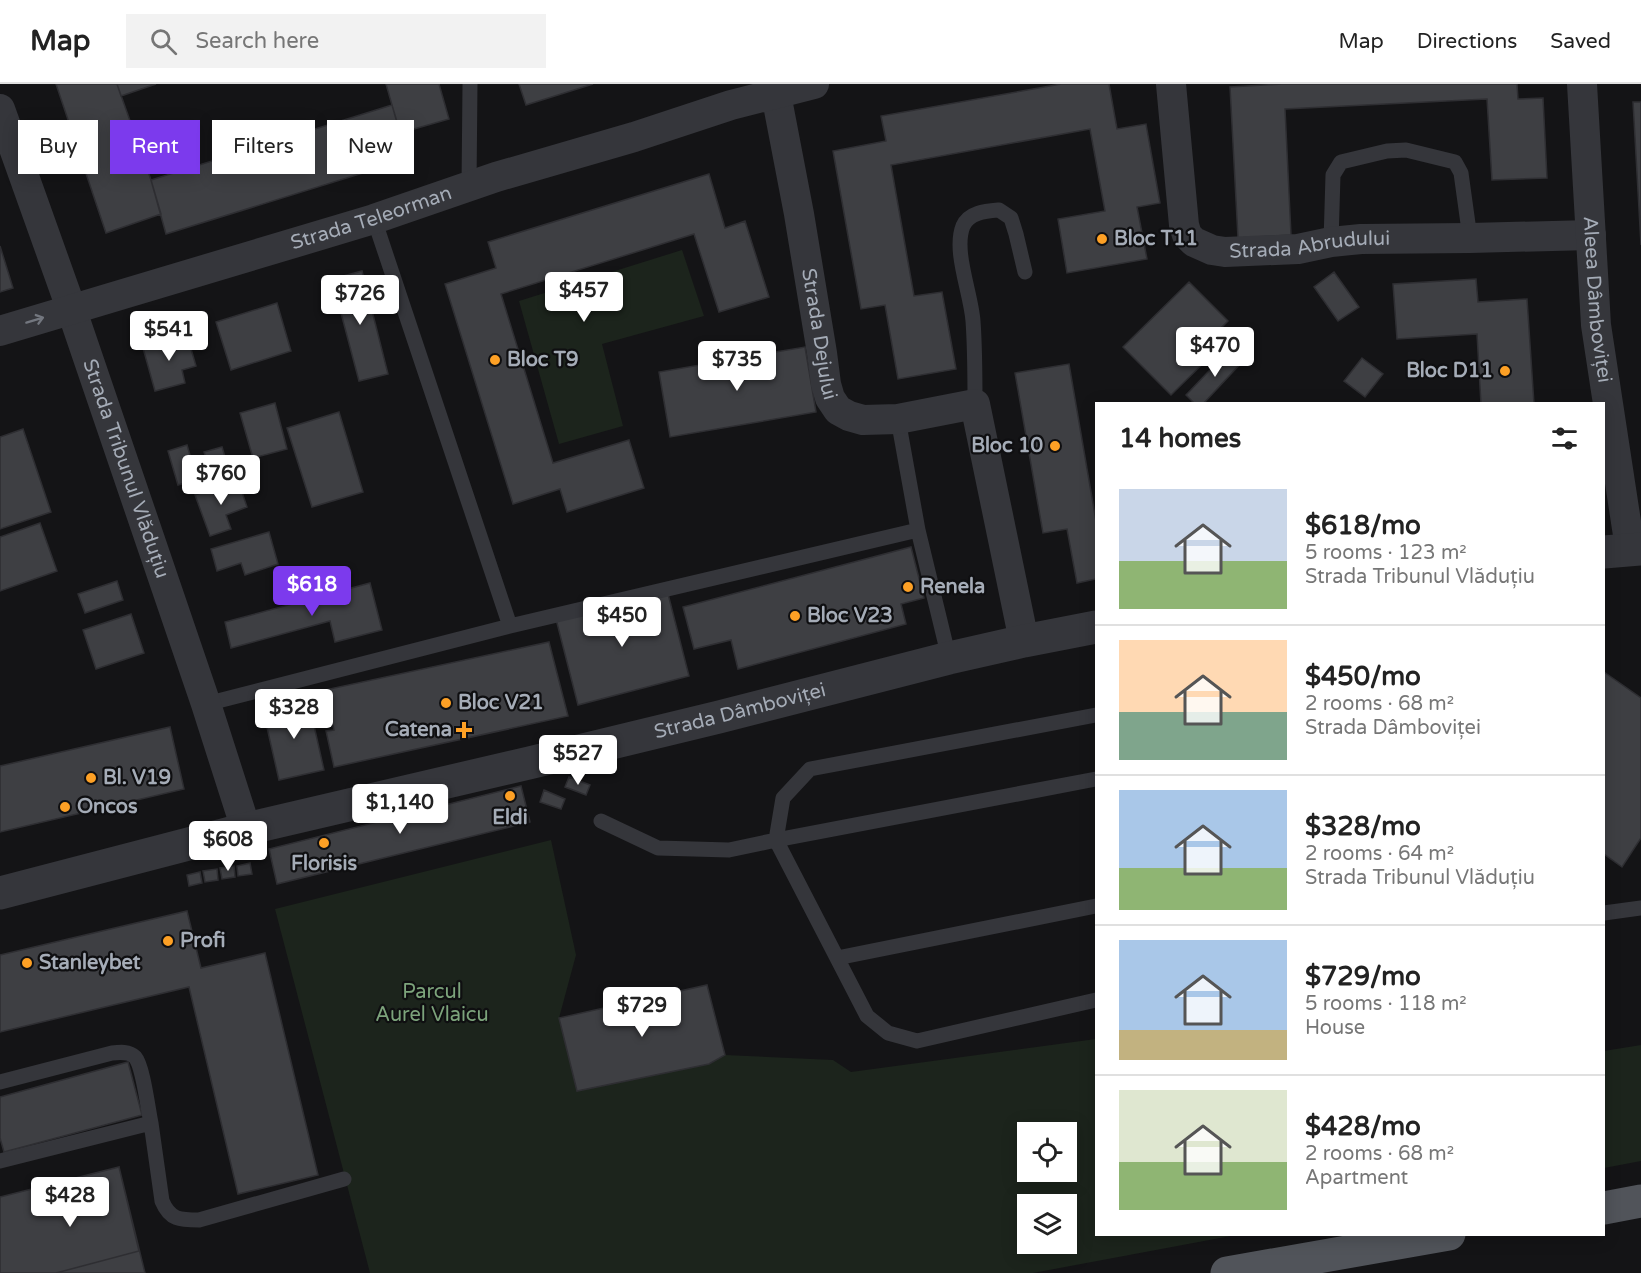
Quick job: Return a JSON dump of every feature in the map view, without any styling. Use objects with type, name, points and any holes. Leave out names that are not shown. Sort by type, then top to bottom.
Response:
[{"type":"main road","points":[[1605,1208],[1641,1201]]},
{"type":"main road","points":[[1227,1273],[1438,1236]]},
{"type":"street","name":"Strada Teleorman","points":[[0,331],[374,219],[469,186],[634,137],[733,95],[776,94],[814,84]]},
{"type":"street","name":"Strada Abrudului","points":[[1171,84],[1184,225],[1187,235],[1194,242],[1212,250],[1225,252],[1298,249],[1361,239],[1591,235]]},
{"type":"street","name":"Aleea Dâmboviței","points":[[1582,84],[1596,325],[1628,535],[1624,550]]},
{"type":"street","name":"Strada Dejului","points":[[776,94],[830,398],[838,410],[863,420],[898,418],[975,404]]},
{"type":"street","name":"Strada Tribunul Vlăduțiu","points":[[0,109],[71,308],[206,704],[246,829]]},
{"type":"street","points":[[975,404],[1024,641]]},
{"type":"street","name":"Strada Dâmboviței","points":[[0,893],[246,829],[530,764],[949,658],[1095,627]]},
{"type":"lane","points":[[469,186],[470,84]]},
{"type":"lane","points":[[1331,242],[1333,175],[1341,162],[1387,151],[1406,150],[1455,162],[1461,173],[1470,238]]},
{"type":"lane","points":[[975,404],[973,319],[959,245],[964,224],[974,214],[985,211],[999,210],[1011,218],[1025,272]]},
{"type":"lane","points":[[374,219],[510,626]]},
{"type":"lane","points":[[898,418],[918,530],[949,658]]},
{"type":"lane","points":[[206,704],[510,626],[918,530]]},
{"type":"lane","points":[[1095,715],[810,769],[783,798],[776,840],[867,1016],[888,1033],[917,1041],[1095,1000]]},
{"type":"lane","points":[[601,821],[658,848],[729,850],[1095,779]]},
{"type":"lane","points":[[837,958],[1095,906]]},
{"type":"lane","points":[[1605,914],[1641,908]]},
{"type":"lane","points":[[0,1082],[112,1053],[126,1052],[133,1056],[140,1067],[162,1201],[167,1211],[174,1217],[199,1220],[344,1179]]},
{"type":"lane","points":[[0,1161],[151,1123]]},
{"type":"green space","points":[[682,250],[704,316],[602,344],[623,426],[559,444],[519,301]]},
{"type":"green space","name":"Parcul Aurel Vlaicu","points":[[551,840],[576,955],[559,1018],[578,1091],[709,1064],[725,1055],[833,1060],[851,1072],[1095,1039],[1095,1236],[1231,1236],[1033,1273],[370,1273],[275,909]]},
{"type":"green space","points":[[1641,1045],[1641,1161],[1605,1168],[1605,1051]]},
{"type":"building","points":[[56,84],[117,84],[130,120],[110,120],[110,174],[149,174],[161,214],[106,233],[86,174],[98,174],[98,120],[68,120]]},
{"type":"building","points":[[117,84],[156,84],[121,96]]},
{"type":"building","points":[[386,84],[439,84],[449,119],[414,129],[414,120],[396,120]]},
{"type":"building","points":[[519,84],[593,84],[526,105]]},
{"type":"building","name":"Bloc T11","points":[[1061,84],[1109,84],[1117,129],[1146,124],[1160,203],[1137,207],[1147,259],[1067,273],[1058,219],[1105,211],[1090,129],[891,165],[914,296],[942,292],[956,369],[898,379],[885,305],[861,309],[833,151],[886,141],[881,116]]},
{"type":"building","points":[[1282,84],[1517,84],[1518,99],[1543,98],[1547,178],[1492,180],[1487,99],[1285,109],[1291,235],[1238,238],[1230,87]]},
{"type":"building","points":[[1633,102],[1641,102],[1641,245]]},
{"type":"building","points":[[392,105],[396,120],[344,120]]},
{"type":"building","points":[[327,125],[327,174],[360,174],[166,234],[151,180],[170,174],[200,174],[200,165],[212,161],[212,174],[315,174],[315,129]]},
{"type":"building","name":"Bloc T9","points":[[709,174],[725,228],[745,221],[769,297],[719,312],[694,234],[501,294],[553,463],[629,440],[644,488],[567,512],[560,489],[513,504],[445,284],[496,268],[488,242]]},
{"type":"building","points":[[0,246],[13,288],[0,292]]},
{"type":"building","points":[[362,271],[388,374],[359,381],[332,279]]},
{"type":"building","points":[[1334,272],[1359,307],[1338,321],[1314,287]]},
{"type":"building","name":"Bloc D11","points":[[1476,279],[1478,302],[1527,299],[1534,402],[1481,402],[1477,334],[1397,339],[1393,284]]},
{"type":"building","points":[[1189,282],[1228,321],[1218,331],[1227,340],[1171,395],[1123,347]]},
{"type":"building","points":[[277,303],[291,351],[231,370],[216,322]]},
{"type":"building","points":[[187,335],[196,366],[182,370],[185,383],[155,391],[143,348]]},
{"type":"building","points":[[805,347],[816,412],[670,437],[659,372]]},
{"type":"building","points":[[1230,349],[1243,361],[1205,402],[1193,402],[1186,395]]},
{"type":"building","points":[[1362,358],[1383,374],[1365,397],[1344,381]]},
{"type":"building","name":"Bloc 10","points":[[1069,364],[1095,515],[1095,579],[1077,583],[1067,529],[1043,533],[1015,373]]},
{"type":"building","points":[[275,403],[287,449],[253,458],[240,413]]},
{"type":"building","points":[[339,412],[363,492],[312,507],[287,428]]},
{"type":"building","points":[[23,429],[51,512],[0,529],[0,437]]},
{"type":"building","points":[[187,445],[192,462],[206,458],[204,452],[222,447],[229,470],[178,485],[168,451]]},
{"type":"building","points":[[238,480],[247,507],[226,515],[231,529],[210,536],[195,495]]},
{"type":"building","points":[[40,523],[57,571],[0,591],[0,537]]},
{"type":"building","points":[[269,532],[278,564],[245,575],[241,563],[217,571],[211,549]]},
{"type":"building","name":"Bloc V23","points":[[911,547],[924,598],[901,604],[906,624],[738,669],[731,640],[694,649],[683,607]]},
{"type":"building","points":[[117,581],[123,600],[85,613],[78,594]]},
{"type":"building","points":[[370,583],[382,630],[335,642],[330,621],[231,648],[225,622]]},
{"type":"building","points":[[667,590],[689,676],[578,705],[556,619]]},
{"type":"building","points":[[131,614],[144,653],[96,669],[83,630]]},
{"type":"building","name":"Bloc V21","points":[[549,642],[568,716],[334,767],[326,731],[334,730],[325,690]]},
{"type":"building","points":[[1605,673],[1641,698],[1641,838],[1622,867],[1605,855]]},
{"type":"building","points":[[308,699],[324,770],[279,780],[263,710]]},
{"type":"building","name":"Bl. V19","points":[[170,727],[184,789],[0,832],[0,766]]},
{"type":"building","points":[[569,777],[590,785],[586,795],[565,787]]},
{"type":"building","points":[[521,786],[530,822],[277,884],[269,849]]},
{"type":"building","points":[[544,790],[565,799],[561,809],[540,802]]},
{"type":"building","points":[[250,863],[252,874],[238,876],[237,866]]},
{"type":"building","points":[[234,866],[235,877],[222,879],[220,868]]},
{"type":"building","points":[[217,869],[218,880],[205,882],[203,871]]},
{"type":"building","points":[[200,872],[202,883],[189,886],[187,875]]},
{"type":"building","points":[[187,911],[201,968],[265,953],[318,1175],[238,1194],[189,987],[0,1032],[0,955]]},
{"type":"building","points":[[707,985],[725,1055],[709,1064],[577,1091],[559,1018]]},
{"type":"building","points":[[128,1062],[142,1115],[4,1152],[0,1138],[0,1097]]},
{"type":"building","points":[[119,1167],[145,1273],[0,1273],[0,1197]]},
{"type":"building","points":[[119,1167],[139,1251],[56,1273],[0,1273],[0,1197]]},
{"type":"place","name":"Bloc T11","points":[[1102,239]]},
{"type":"place","name":"Bloc T9","points":[[495,360]]},
{"type":"place","name":"Bloc D11","points":[[1505,371]]},
{"type":"place","name":"Bloc 10","points":[[1055,446]]},
{"type":"place","name":"Renela","points":[[908,587]]},
{"type":"place","name":"Bloc V23","points":[[795,616]]},
{"type":"place","name":"Bloc V21","points":[[446,703]]},
{"type":"place","name":"Catena","points":[[464,730]]},
{"type":"place","name":"Bl. V19","points":[[91,778]]},
{"type":"place","name":"Eldi","points":[[510,796]]},
{"type":"place","name":"Oncos","points":[[65,807]]},
{"type":"place","name":"Florisis","points":[[324,843]]},
{"type":"place","name":"Profi","points":[[168,941]]},
{"type":"place","name":"Stanleybet","points":[[27,963]]}]
